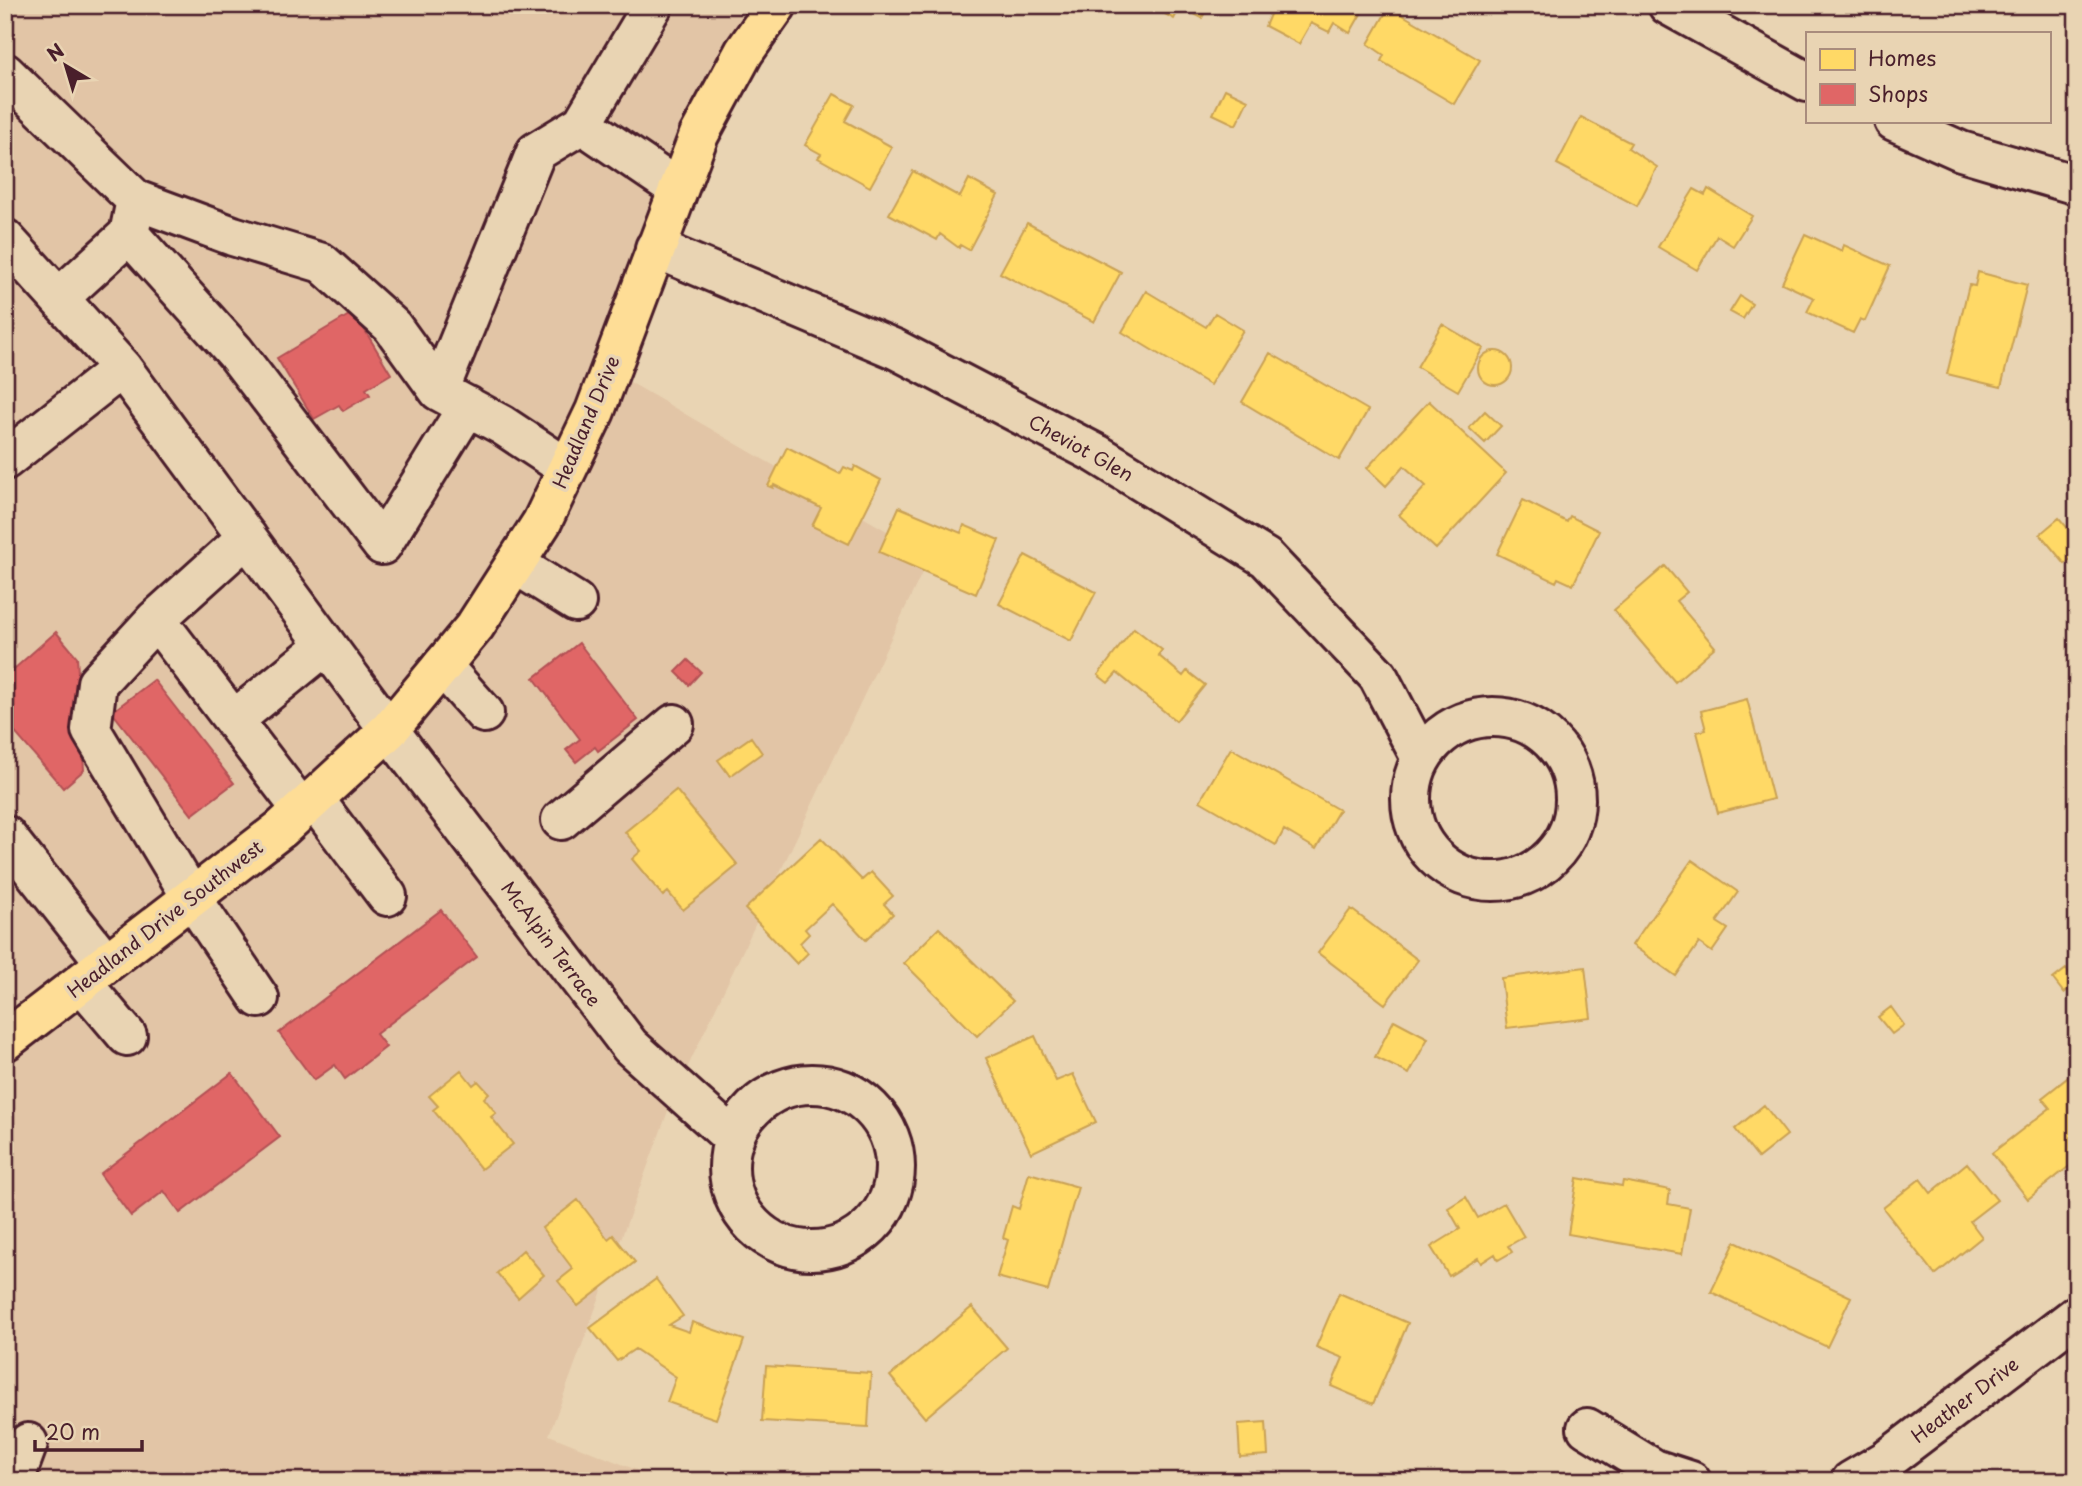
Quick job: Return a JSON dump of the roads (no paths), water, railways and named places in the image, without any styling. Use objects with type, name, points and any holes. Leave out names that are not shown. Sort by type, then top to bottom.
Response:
[{"type":"main road","name":"Headland Drive","points":[[313,800],[388,730],[475,626],[541,522],[595,411],[699,135],[744,52],[777,5]]},
{"type":"main road","name":"Headland Drive Southwest","points":[[5,1041],[192,898],[313,800]]},
{"type":"street","points":[[1668,5],[1806,81]]},
{"type":"street","points":[[5,74],[132,217],[382,545],[454,399],[536,152],[582,124],[650,6]]},
{"type":"street","points":[[1896,122],[1961,151],[2077,186]]},
{"type":"street","points":[[582,124],[678,189]]},
{"type":"street","points":[[59,298],[132,217]]},
{"type":"street","points":[[132,217],[233,236],[321,263],[391,327],[454,399],[567,468]]},
{"type":"street","name":"McAlpin Terrace","points":[[5,239],[152,405],[388,730],[630,1046],[734,1139]]},
{"type":"street","name":"Cheviot Glen","points":[[656,248],[895,349],[1097,454],[1266,558],[1378,676],[1422,758]]},
{"type":"street","points":[[5,460],[122,368]]},
{"type":"street","points":[[247,537],[156,619],[97,683],[91,730],[192,898],[259,998]]},
{"type":"street","points":[[514,564],[576,602]]},
{"type":"street","points":[[156,619],[234,720],[313,800],[387,897]]},
{"type":"street","points":[[234,720],[326,645]]},
{"type":"street","points":[[442,666],[484,713]]},
{"type":"street","points":[[1492,717],[1514,719],[1534,727],[1551,740],[1564,757],[1572,777],[1574,809],[1564,839],[1551,857],[1534,870],[1514,878],[1493,881],[1472,879],[1452,870],[1435,858],[1421,841],[1413,821],[1410,799],[1413,778],[1422,758],[1434,741],[1471,720],[1492,717]]},
{"type":"street","points":[[561,820],[674,724]]},
{"type":"street","points":[[5,835],[94,973],[127,1036]]},
{"type":"street","points":[[819,1084],[841,1089],[860,1099],[876,1113],[888,1131],[895,1153],[896,1174],[891,1196],[881,1215],[866,1231],[848,1243],[827,1250],[805,1251],[783,1246],[764,1236],[748,1221],[736,1203],[729,1171],[734,1139],[744,1120],[758,1104],[777,1092],[798,1085],[819,1084]]},
{"type":"street","name":"Heather Drive","points":[[1851,1481],[1885,1461],[2077,1315]]},
{"type":"street","points":[[1587,1428],[1654,1469],[1691,1481]]},
{"type":"street","points":[[14,1481],[28,1443]]}]
